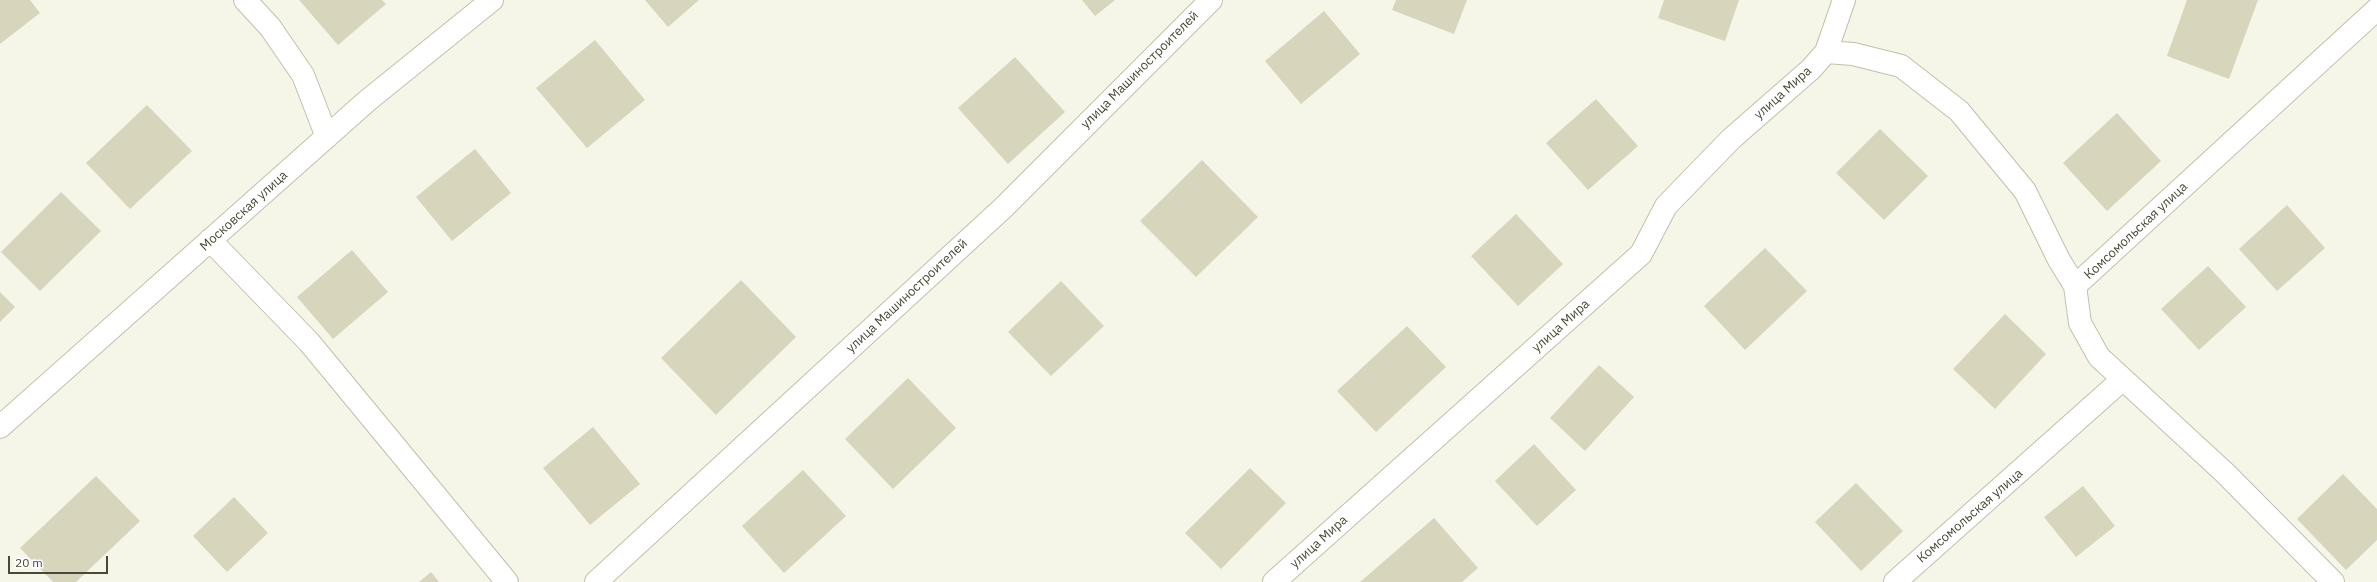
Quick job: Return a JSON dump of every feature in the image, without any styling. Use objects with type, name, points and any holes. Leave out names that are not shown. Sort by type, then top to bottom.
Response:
[{"type":"street","points":[[245,0],[270,27],[303,75],[327,137]]},
{"type":"street","name":"Московская улица","points":[[0,427],[367,101],[492,0]]},
{"type":"street","name":"улица Машиностроителей","points":[[596,582],[1003,208],[1211,0]]},
{"type":"street","points":[[1844,0],[1826,52],[1853,54],[1901,66],[1959,111],[2025,191],[2059,260],[2075,286]]},
{"type":"street","name":"Комсомольская улица","points":[[1895,582],[2123,379],[2099,356],[2080,324],[2075,286],[2377,9]]},
{"type":"street","name":"улица Мира","points":[[1274,582],[1641,254],[1666,206],[1731,139],[1811,69],[1826,52]]},
{"type":"street","points":[[210,240],[309,342],[507,582]]},
{"type":"street","points":[[2123,379],[2225,473],[2333,582]]},
{"type":"building","points":[[0,0],[30,0],[40,13],[0,44]]},
{"type":"building","points":[[299,0],[382,0],[386,4],[338,45]]},
{"type":"building","points":[[645,0],[699,0],[668,27]]},
{"type":"building","points":[[1082,0],[1115,0],[1095,16]]},
{"type":"building","points":[[1396,0],[1467,0],[1454,34],[1392,10]]},
{"type":"building","points":[[1664,0],[1739,0],[1725,41],[1658,18]]},
{"type":"building","points":[[2187,0],[2258,0],[2229,79],[2167,56]]},
{"type":"building","points":[[1324,11],[1360,54],[1301,104],[1265,61]]},
{"type":"building","points":[[595,40],[645,100],[587,148],[536,88]]},
{"type":"building","points":[[1015,57],[1065,112],[1008,164],[958,108]]},
{"type":"building","points":[[1596,99],[1638,146],[1588,190],[1546,143]]},
{"type":"building","points":[[147,105],[192,151],[130,209],[86,163]]},
{"type":"building","points":[[2117,113],[2161,161],[2107,211],[2063,163]]},
{"type":"building","points":[[1880,129],[1928,176],[1884,220],[1836,173]]},
{"type":"building","points":[[475,149],[511,193],[452,241],[416,197]]},
{"type":"building","points":[[1202,160],[1258,217],[1196,277],[1140,221]]},
{"type":"building","points":[[61,192],[101,231],[40,291],[1,252]]},
{"type":"building","points":[[2287,205],[2325,248],[2277,291],[2239,249]]},
{"type":"building","points":[[1516,214],[1563,264],[1518,306],[1471,256]]},
{"type":"building","points":[[1765,248],[1807,291],[1745,350],[1704,306]]},
{"type":"building","points":[[352,250],[388,292],[333,339],[297,297]]},
{"type":"building","points":[[2208,266],[2246,307],[2199,350],[2161,309]]},
{"type":"building","points":[[741,280],[796,337],[716,415],[661,358]]},
{"type":"building","points":[[1061,281],[1104,326],[1051,376],[1008,332]]},
{"type":"building","points":[[0,292],[15,307],[0,322]]},
{"type":"building","points":[[2005,314],[2046,354],[1995,409],[1953,369]]},
{"type":"building","points":[[1407,326],[1446,367],[1376,432],[1337,391]]},
{"type":"building","points":[[1599,365],[1634,397],[1585,451],[1550,418]]},
{"type":"building","points":[[908,378],[956,428],[893,489],[845,439]]},
{"type":"building","points":[[593,427],[640,484],[590,525],[543,468]]},
{"type":"building","points":[[1534,444],[1576,490],[1537,526],[1495,481]]},
{"type":"building","points":[[1250,468],[1286,503],[1221,569],[1185,533]]},
{"type":"building","points":[[803,470],[846,516],[784,573],[742,526]]},
{"type":"building","points":[[2343,474],[2377,509],[2377,540],[2346,570],[2297,519]]},
{"type":"building","points":[[96,476],[140,521],[76,582],[53,582],[20,548]]},
{"type":"building","points":[[1856,483],[1903,531],[1861,571],[1815,522]]},
{"type":"building","points":[[2083,486],[2115,526],[2076,557],[2044,517]]},
{"type":"building","points":[[234,497],[268,533],[227,572],[193,536]]},
{"type":"building","points":[[1434,518],[1478,568],[1462,582],[1360,582]]},
{"type":"building","points":[[431,572],[439,582],[419,582]]}]
